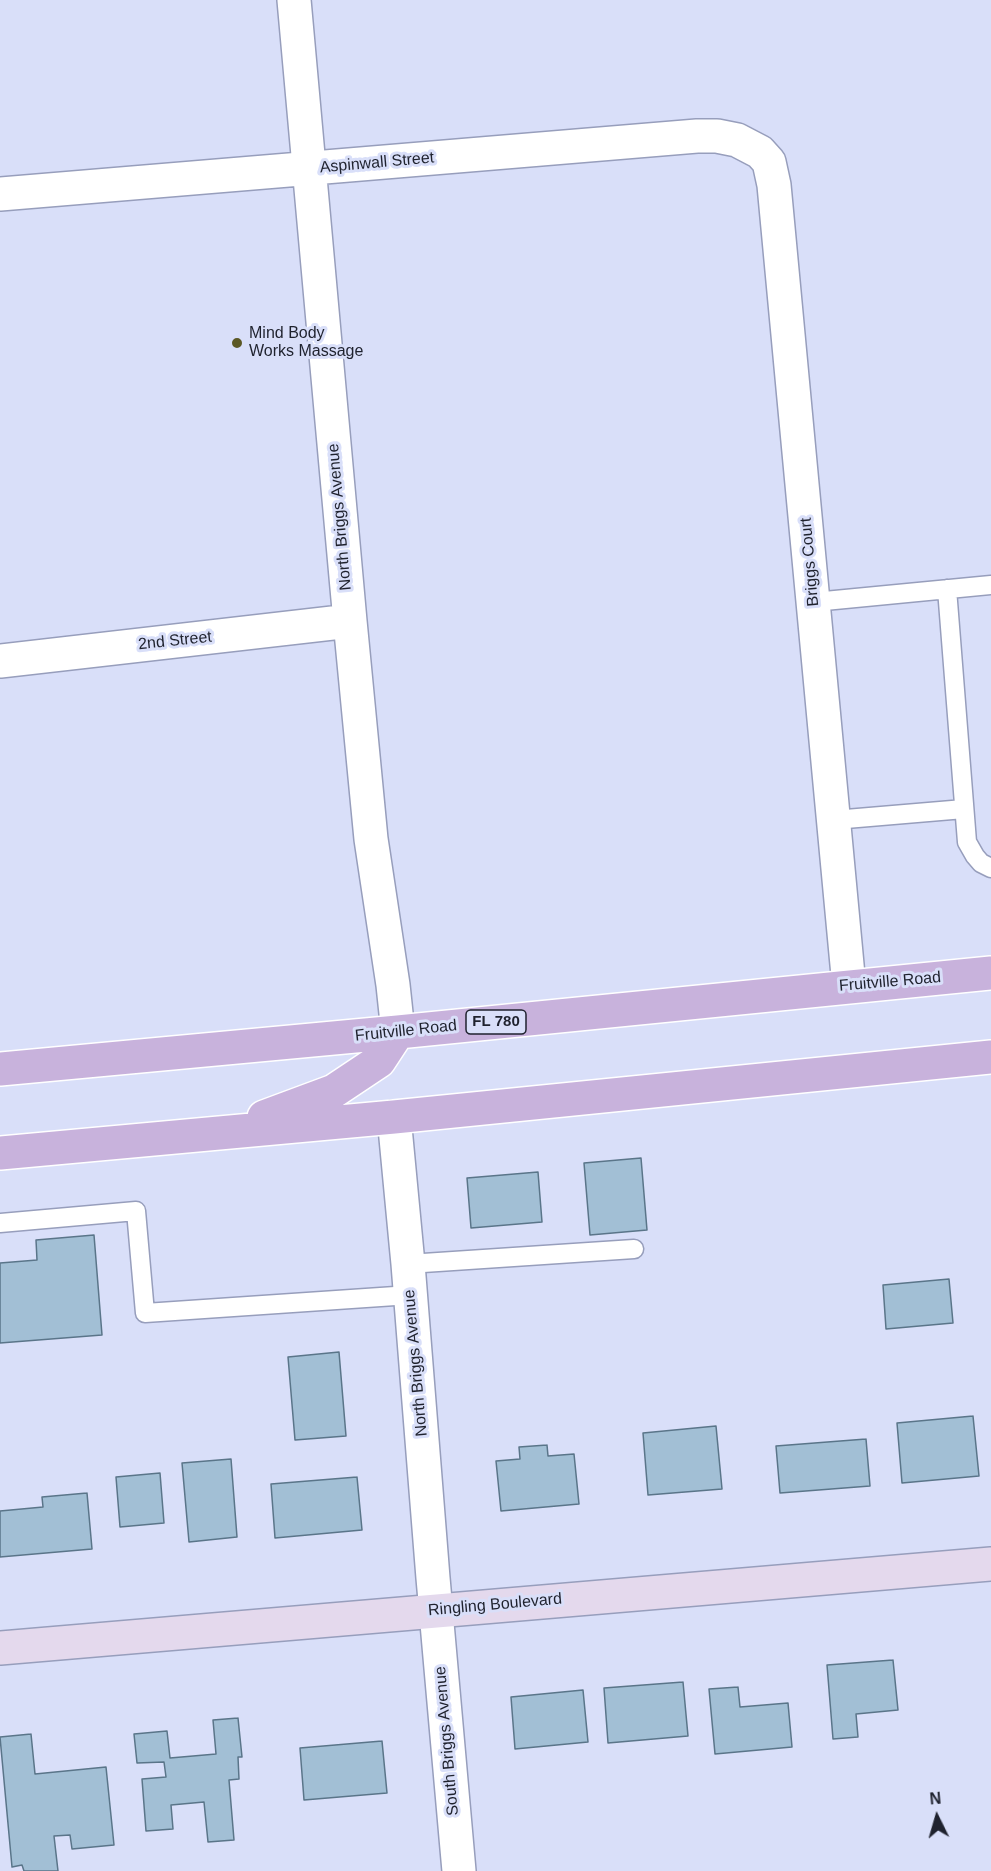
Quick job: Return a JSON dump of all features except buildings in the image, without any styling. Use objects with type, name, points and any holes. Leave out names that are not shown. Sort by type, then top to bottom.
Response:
[{"type":"main road","name":"Fruitville Road","points":[[0,1070],[991,973]]},
{"type":"main road","points":[[223,1133],[334,1091],[379,1061],[398,1032]]},
{"type":"main road","points":[[0,1153],[394,1117],[991,1057]]},
{"type":"street","name":"North Briggs Avenue","points":[[294,0],[371,839],[398,1032]]},
{"type":"street","name":"Aspinwall Street","points":[[0,194],[698,136],[729,138],[753,147]]},
{"type":"street","name":"Briggs Court","points":[[753,147],[769,162],[773,173],[849,986]]},
{"type":"street","name":"2nd Street","points":[[0,661],[350,621]]},
{"type":"street","name":"North Briggs Avenue","points":[[394,1117],[436,1610]]},
{"type":"street","name":"Ringling Boulevard","points":[[0,1648],[991,1564]]},
{"type":"street","name":"South Briggs Avenue","points":[[436,1610],[459,1871]]},
{"type":"lane","points":[[814,602],[991,585]]},
{"type":"lane","points":[[948,589],[967,842],[981,863],[991,868]]},
{"type":"lane","points":[[834,820],[964,809]]},
{"type":"lane","points":[[0,1223],[136,1211],[145,1313],[634,1249]]},
{"type":"place","name":"Mind Body Works Massage","points":[[237,343]]}]
